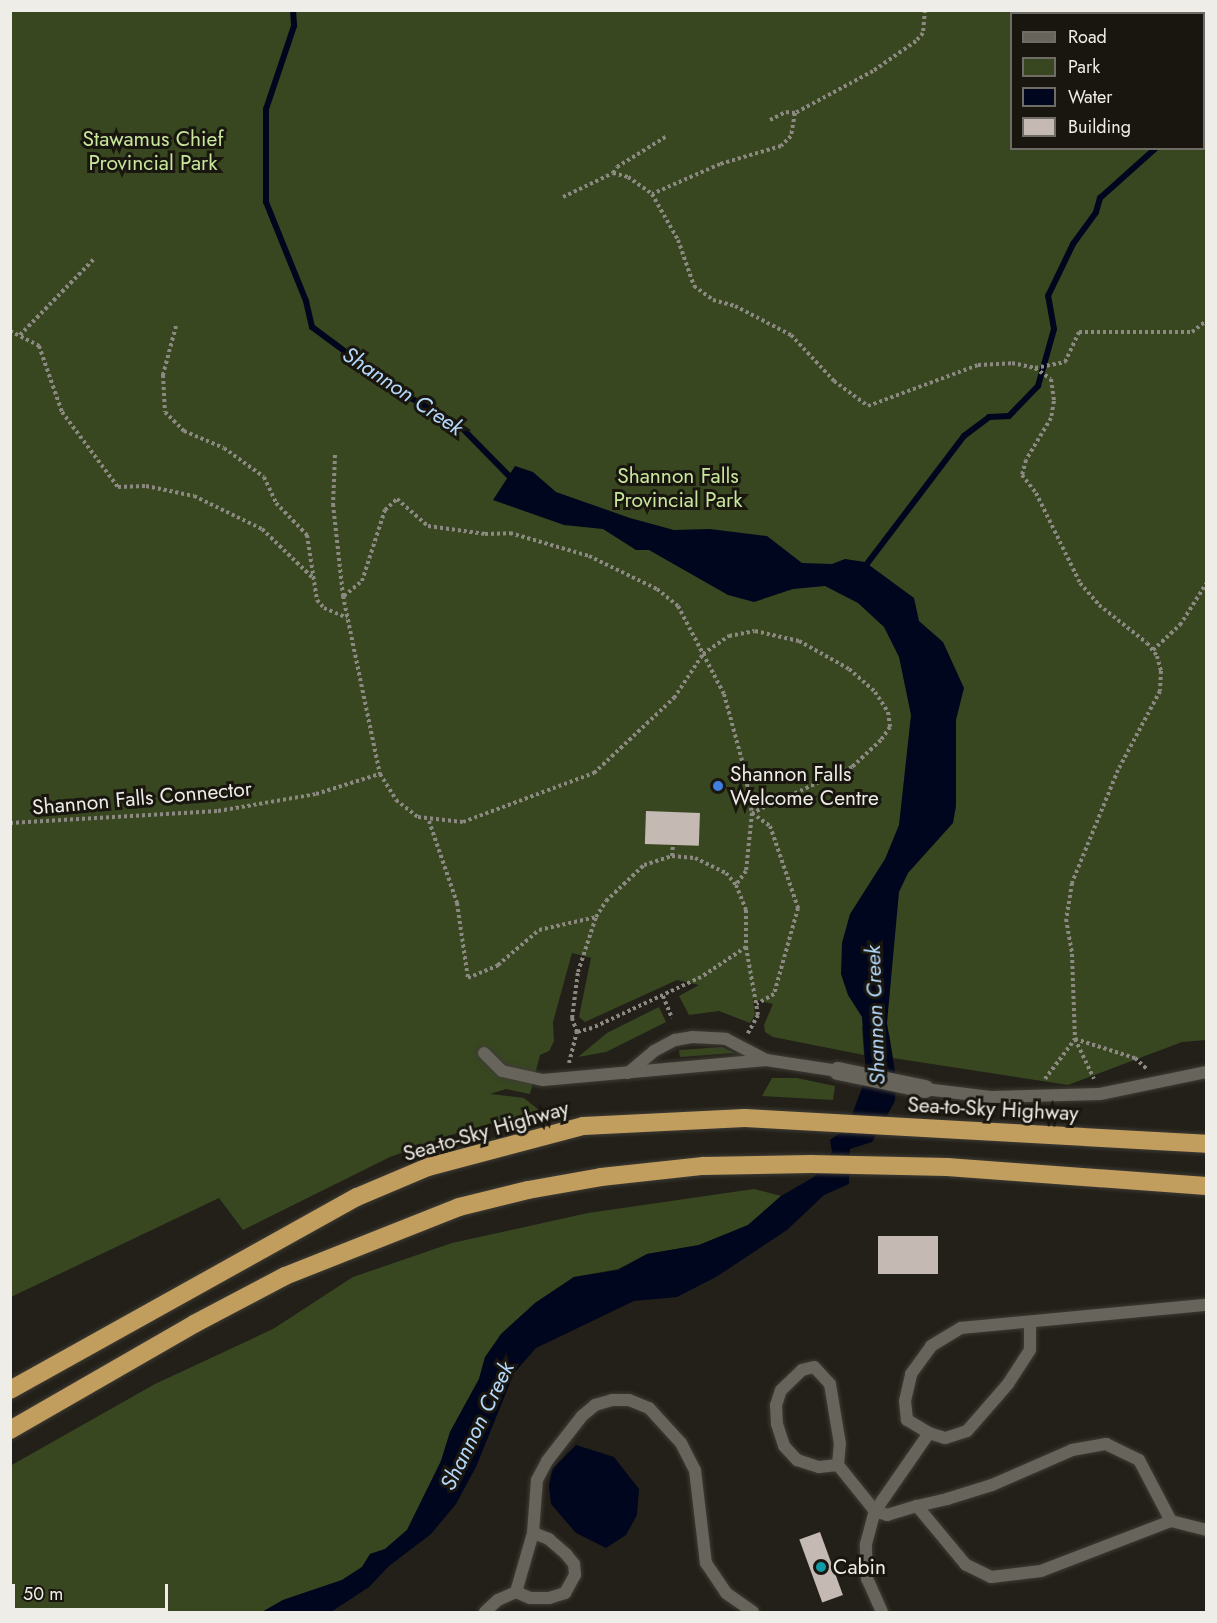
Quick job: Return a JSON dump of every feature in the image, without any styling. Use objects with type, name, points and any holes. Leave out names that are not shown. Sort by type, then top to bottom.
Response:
[{"type":"highway","name":"Sea-to-Sky Highway","points":[[10,1390],[296,1228],[357,1197],[428,1167],[583,1126],[745,1118],[1206,1144]]},
{"type":"highway","points":[[10,1430],[194,1324],[285,1276],[459,1207],[601,1177],[703,1167],[811,1164],[869,1165],[1206,1186]]},
{"type":"highway","points":[[1147,1183],[1206,1197]]},
{"type":"street","points":[[838,1071],[925,1089]]},
{"type":"lane","points":[[628,1073],[638,1061],[675,1040],[708,1037],[741,1044],[766,1060]]},
{"type":"lane","points":[[484,1053],[502,1071],[515,1076],[566,1078],[766,1060],[838,1071]]},
{"type":"lane","points":[[925,1089],[956,1095],[1100,1094],[1206,1072]]},
{"type":"lane","points":[[1030,1322],[1030,1350],[989,1406],[967,1431],[945,1438],[929,1433],[907,1420],[904,1401],[911,1374],[931,1346],[961,1328],[1206,1305]]},
{"type":"lane","points":[[837,1465],[819,1467],[797,1460],[784,1446],[776,1405],[781,1390],[802,1370],[814,1367],[830,1384],[840,1444],[837,1465],[874,1511],[887,1515],[992,1485],[1072,1450],[1106,1444],[1139,1460],[1172,1521]]},
{"type":"lane","points":[[516,1592],[533,1533],[537,1480],[562,1438],[595,1406],[629,1400],[661,1416],[681,1443],[695,1470],[706,1563],[726,1593],[753,1612]]},
{"type":"lane","points":[[882,1612],[872,1607],[867,1579],[867,1556],[874,1511],[929,1433]]},
{"type":"lane","points":[[917,1506],[966,1565],[992,1577],[1041,1570],[1172,1521],[1206,1530]]},
{"type":"lane","points":[[486,1612],[498,1600],[516,1592],[530,1598],[557,1596],[572,1585],[575,1575],[574,1564],[549,1539],[533,1533]]},
{"type":"path","points":[[770,120],[786,112],[795,113],[873,71],[916,41],[922,33],[925,10]]},
{"type":"path","points":[[652,195],[720,164],[781,146],[791,136],[795,113]]},
{"type":"path","points":[[563,197],[613,173],[616,167],[667,136]]},
{"type":"path","points":[[613,173],[628,177],[652,195],[678,240],[694,286],[713,300],[735,306],[791,334],[834,381],[868,406],[978,365],[1012,363],[1035,368],[1051,379],[1054,386],[1051,418],[1026,460],[1023,475],[1036,493],[1080,583],[1153,650],[1161,671],[1160,691],[1118,770],[1072,883],[1066,919],[1072,954],[1075,1039],[1100,1094]]},
{"type":"path","points":[[20,336],[94,259]]},
{"type":"path","points":[[1035,368],[1065,362],[1079,332],[1192,332],[1206,321]]},
{"type":"path","points":[[176,326],[163,375],[165,412],[184,431],[224,448],[264,477],[276,503],[307,535],[317,600],[324,608],[348,618]]},
{"type":"path","points":[[10,331],[39,346],[62,412],[118,487],[146,486],[194,496],[262,529],[312,578]]},
{"type":"path","points":[[335,455],[333,504],[348,618],[380,774],[401,805],[429,821],[463,822],[594,773],[674,698],[703,654],[729,636],[755,631],[799,641],[849,669],[875,692],[888,712],[890,727],[852,767],[752,813]]},
{"type":"path","points":[[344,596],[362,581],[385,510],[397,499],[428,526],[485,534],[510,532],[621,570],[678,606],[724,694],[752,813],[746,871],[736,885]]},
{"type":"path","points":[[1153,650],[1180,625],[1206,584]]},
{"type":"path","name":"Shannon Falls Connector","points":[[10,823],[218,811],[316,794],[380,774]]},
{"type":"path","points":[[752,813],[770,826],[798,908],[774,993],[768,1000],[757,1004]]},
{"type":"path","points":[[429,821],[457,903],[468,978],[498,965],[539,930],[596,917]]},
{"type":"path","points":[[672,856],[673,845]]},
{"type":"path","points":[[566,1078],[577,1032],[572,1018],[578,972],[596,917],[634,870],[672,856],[713,864],[736,885],[746,910],[746,947],[758,1015],[741,1044]]},
{"type":"path","points":[[577,1032],[663,996],[718,968],[746,947]]},
{"type":"path","points":[[663,996],[672,1018]]},
{"type":"path","points":[[1075,1039],[1135,1058],[1160,1083]]},
{"type":"path","points":[[1042,1096],[1046,1074],[1075,1039]]},
{"type":"green space","name":"Shannon Falls Provincial Park","points":[[11,11],[1206,11],[1206,1040],[1182,1042],[1068,1085],[893,1058],[889,1033],[862,1027],[864,1055],[773,1037],[765,1032],[764,1025],[773,1004],[753,999],[755,1015],[750,1023],[719,1011],[689,1015],[679,996],[699,985],[677,980],[585,1022],[579,1017],[591,958],[572,953],[553,1022],[554,1041],[549,1051],[540,1055],[530,1094],[506,1089],[490,1094],[524,1098],[540,1111],[451,1135],[390,1157],[243,1230],[219,1198],[11,1297]]},
{"type":"green space","points":[[659,1007],[666,1022],[606,1052],[578,1057],[607,1033]]},
{"type":"green space","points":[[722,1047],[735,1053],[680,1057],[679,1050]]},
{"type":"green space","points":[[772,1078],[797,1078],[835,1086],[833,1100],[762,1096]]},
{"type":"green space","points":[[754,1189],[781,1196],[748,1225],[699,1245],[647,1254],[618,1269],[574,1277],[535,1303],[485,1357],[479,1379],[450,1432],[441,1461],[407,1530],[385,1549],[370,1554],[362,1567],[342,1580],[283,1600],[262,1612],[11,1612],[10,1466],[155,1384],[273,1329],[353,1277],[452,1243],[588,1213]]},
{"type":"water","points":[[515,466],[533,472],[556,492],[630,518],[674,530],[710,529],[767,536],[802,563],[832,564],[845,559],[865,562],[914,598],[919,621],[943,642],[964,688],[956,720],[956,806],[953,823],[908,873],[899,892],[887,1023],[896,1078],[895,1101],[872,1142],[850,1149],[849,1184],[824,1195],[787,1230],[716,1277],[677,1297],[634,1301],[536,1348],[514,1373],[476,1467],[456,1504],[431,1534],[389,1566],[369,1587],[331,1612],[262,1612],[283,1600],[342,1580],[362,1567],[370,1554],[385,1549],[407,1530],[441,1461],[450,1432],[479,1379],[485,1357],[501,1334],[535,1303],[574,1277],[618,1270],[647,1254],[699,1245],[748,1225],[781,1196],[814,1177],[832,1152],[830,1140],[847,1128],[866,1077],[862,1017],[848,995],[841,974],[842,943],[850,914],[885,859],[899,825],[911,715],[899,657],[884,627],[858,603],[825,586],[793,589],[754,602],[728,595],[649,550],[636,550],[603,529],[564,525],[493,500]]},
{"type":"water","points":[[576,1445],[614,1457],[639,1489],[637,1515],[626,1535],[606,1548],[576,1533],[551,1504],[549,1486],[552,1469]]},
{"type":"building","points":[[646,811],[700,813],[699,846],[645,844]]},
{"type":"building","points":[[878,1236],[938,1236],[938,1274],[878,1274]]},
{"type":"building","name":"Cabin","points":[[820,1532],[843,1595],[822,1602],[799,1540]]},
{"type":"waterway","name":"Shannon Creek","points":[[293,10],[294,26],[266,109],[266,202],[306,301],[312,327],[400,392],[459,425],[513,480]]},
{"type":"waterway","points":[[863,569],[964,436],[989,417],[1009,416],[1038,386],[1054,329],[1048,296],[1073,244],[1096,212],[1100,198],[1154,150]]},
{"type":"place","name":"Shannon Falls Welcome Centre","points":[[718,786]]},
{"type":"place","name":"Cabin","points":[[821,1567]]},
{"type":"park label","name":"Stawamus Chief Provincial Park","points":[[153,151]]}]
